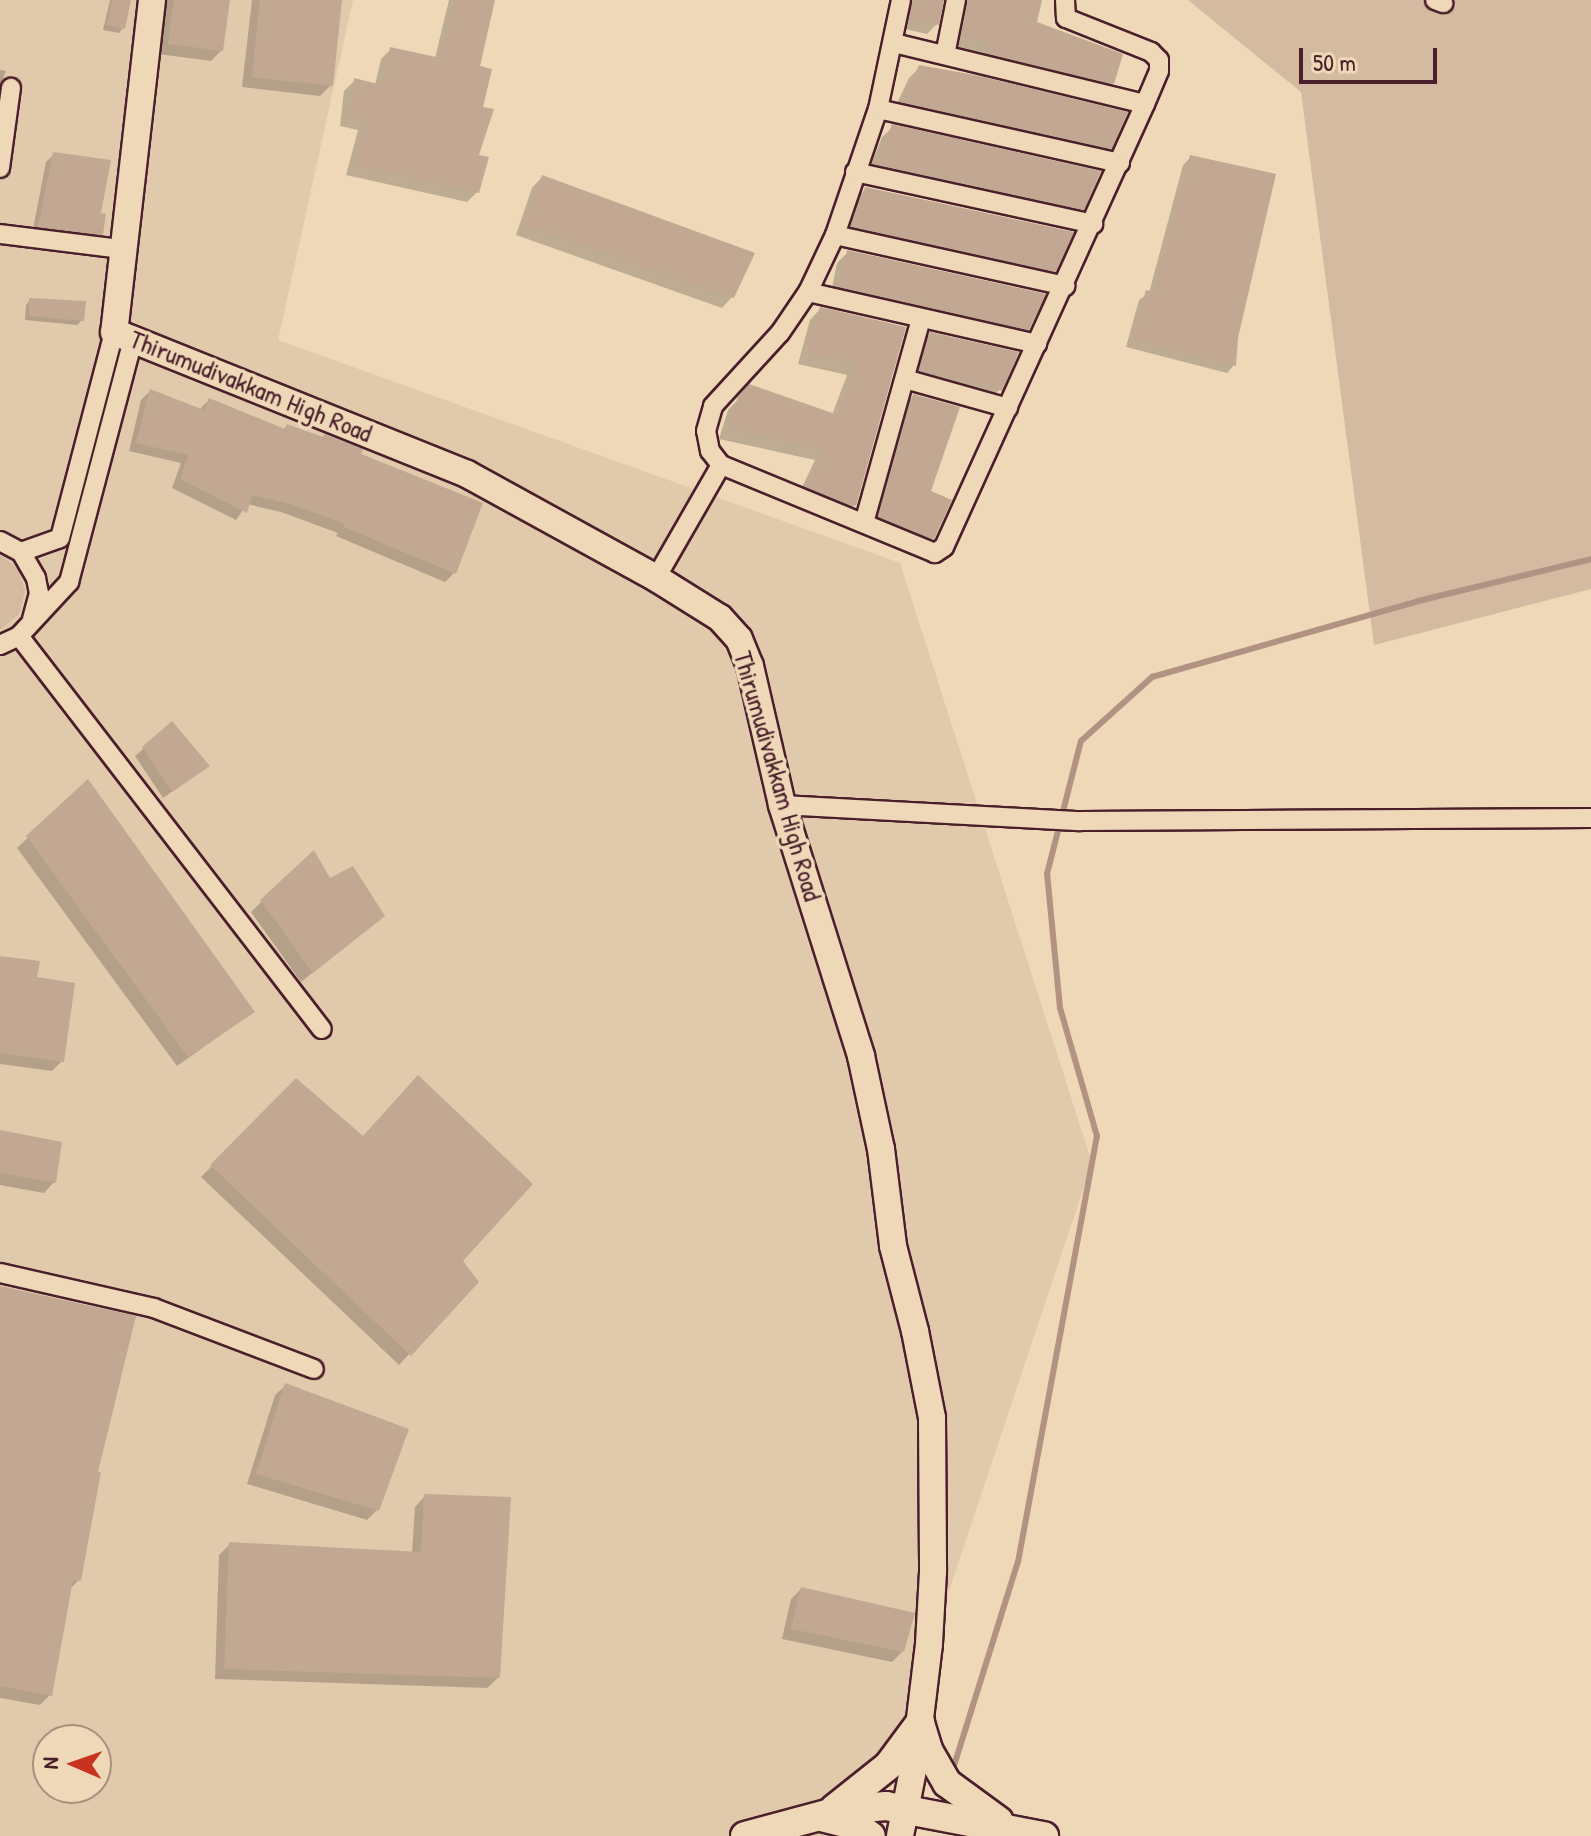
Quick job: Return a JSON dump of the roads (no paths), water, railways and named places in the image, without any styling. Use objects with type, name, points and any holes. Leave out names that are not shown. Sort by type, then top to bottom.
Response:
[{"type":"main road","name":"Thirumudivakkam High Road","points":[[152,0],[121,249],[123,336],[467,474],[656,578],[720,618],[739,639],[750,666],[782,805],[861,1056],[881,1149],[893,1246],[932,1418],[933,1572],[920,1723],[906,1827]]},
{"type":"main road","points":[[822,1815],[888,1766],[920,1723]]},
{"type":"main road","points":[[920,1723],[928,1750],[947,1783],[982,1811],[1035,1834]]},
{"type":"main road","points":[[745,1836],[868,1806],[906,1827],[960,1820],[1035,1834]]},
{"type":"main road","points":[[822,1815],[841,1820],[871,1836]]},
{"type":"street","points":[[901,0],[878,109],[835,235],[808,292],[780,333],[713,406],[706,431],[710,451],[721,465],[935,553],[944,547],[1065,286],[1159,71],[1159,60],[1151,52],[1066,18],[1065,0]]},
{"type":"street","points":[[945,55],[956,0]]},
{"type":"street","points":[[894,43],[1145,104]]},
{"type":"street","points":[[0,168],[11,88]]},
{"type":"street","points":[[878,109],[1120,163]]},
{"type":"street","points":[[855,172],[1093,224]]},
{"type":"street","points":[[0,234],[121,249]]},
{"type":"street","points":[[835,235],[1065,286]]},
{"type":"street","points":[[808,292],[1037,344]]},
{"type":"street","points":[[864,523],[921,319]]},
{"type":"street","points":[[21,552],[60,538],[123,336]]},
{"type":"street","points":[[0,645],[25,629],[69,582],[123,336]]},
{"type":"street","points":[[905,379],[1008,408]]},
{"type":"street","points":[[656,578],[721,465]]},
{"type":"street","points":[[0,541],[21,552],[30,564],[39,593],[25,629]]},
{"type":"street","points":[[25,629],[322,1029]]},
{"type":"street","points":[[782,805],[1081,821],[1591,818]]},
{"type":"street","points":[[0,1273],[154,1308],[314,1369]]},
{"type":"waterway","points":[[952,1772],[1018,1562],[1097,1136],[1060,1008],[1047,874],[1081,741],[1152,677],[1418,601],[1591,559]]}]
